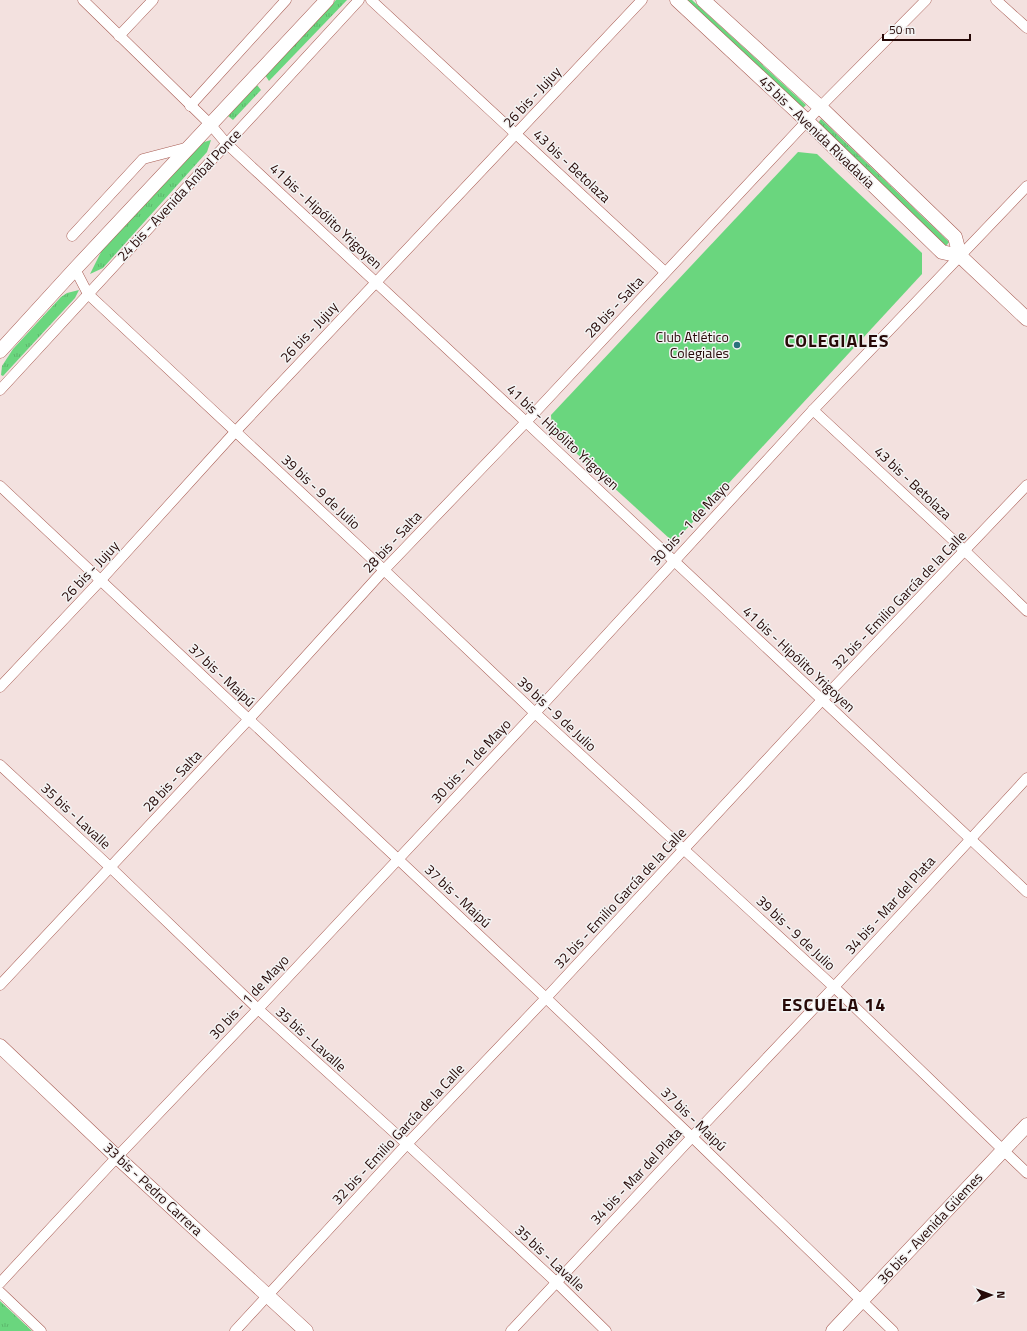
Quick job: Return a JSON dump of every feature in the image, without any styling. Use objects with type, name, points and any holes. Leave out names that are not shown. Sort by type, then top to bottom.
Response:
[{"type":"main road","name":"24 bis - Avenida Aníbal Ponce","points":[[0,352],[75,269],[327,0]]},
{"type":"main road","name":"45 bis - Avenida Rivadavia","points":[[677,0],[806,121],[942,252],[960,256],[1027,319]]},
{"type":"main road","name":"45 bis - Avenida Rivadavia","points":[[703,0],[820,107],[955,236],[960,256]]},
{"type":"main road","name":"33 bis - Pedro Carrera","points":[[0,1046],[117,1157],[306,1331]]},
{"type":"main road","name":"36 bis - Avenida Güemes","points":[[833,1331],[1027,1124]]},
{"type":"street","name":"41 bis - Hipólito Yrigoyen","points":[[83,0],[210,124],[226,143],[376,281],[1027,892]]},
{"type":"street","points":[[119,36],[153,0]]},
{"type":"street","points":[[190,106],[286,0]]},
{"type":"street","name":"24 bis - Avenida Aníbal Ponce","points":[[0,390],[359,0]]},
{"type":"street","name":"43 bis - Betolaza","points":[[371,0],[665,272]]},
{"type":"street","name":"26 bis - Jujuy","points":[[0,687],[100,581],[235,432],[376,281],[642,0]]},
{"type":"street","name":"28 bis - Salta","points":[[0,985],[249,719],[384,570],[526,422],[806,121],[926,0]]},
{"type":"street","points":[[996,0],[1027,28]]},
{"type":"street","name":"24 bis - Avenida Aníbal Ponce","points":[[72,236],[143,159],[189,147]]},
{"type":"street","name":"30 bis - 1 de Mayo","points":[[0,1284],[117,1157],[258,1009],[535,713],[813,410],[1027,186]]},
{"type":"street","name":"39 bis - 9 de Julio","points":[[75,269],[88,294],[535,713],[834,987],[1027,1173]]},
{"type":"street","name":"43 bis - Betolaza","points":[[813,410],[965,551],[1027,611]]},
{"type":"street","name":"32 bis - Emilio García de la Calle","points":[[235,1331],[407,1144],[546,998],[822,700],[1027,485]]},
{"type":"street","name":"37 bis - Maipú","points":[[0,486],[546,998],[893,1331]]},
{"type":"street","name":"35 bis - Lavalle","points":[[0,765],[110,867],[258,1009],[407,1144],[556,1282],[606,1331]]},
{"type":"street","name":"34 bis - Mar del Plata","points":[[511,1331],[834,987],[1027,778]]},
{"type":"street","points":[[0,1292],[41,1331]]},
{"type":"green space","points":[[336,0],[347,0],[269,81],[265,75]]},
{"type":"green space","points":[[684,0],[692,0],[806,105],[803,108]]},
{"type":"green space","points":[[257,85],[261,90],[233,120],[228,116]]},
{"type":"green space","points":[[821,119],[949,242],[946,246],[818,123]]},
{"type":"green space","points":[[211,140],[207,152],[103,268],[90,274],[102,250],[201,143]]},
{"type":"green space","name":"Club Atlético Colegiales","points":[[798,152],[817,154],[922,253],[922,274],[679,537],[670,539],[552,431],[551,415]]},
{"type":"green space","points":[[79,290],[75,298],[3,376],[1,375],[2,366],[13,349],[61,297],[67,293]]},
{"type":"green space","points":[[0,1301],[32,1331],[0,1331]]},
{"type":"place","name":"Club Atlético Colegiales","points":[[737,345]]},
{"type":"district","name":"COLEGIALES","points":[[837,341]]},
{"type":"district","name":"ESCUELA 14","points":[[834,1005]]}]
